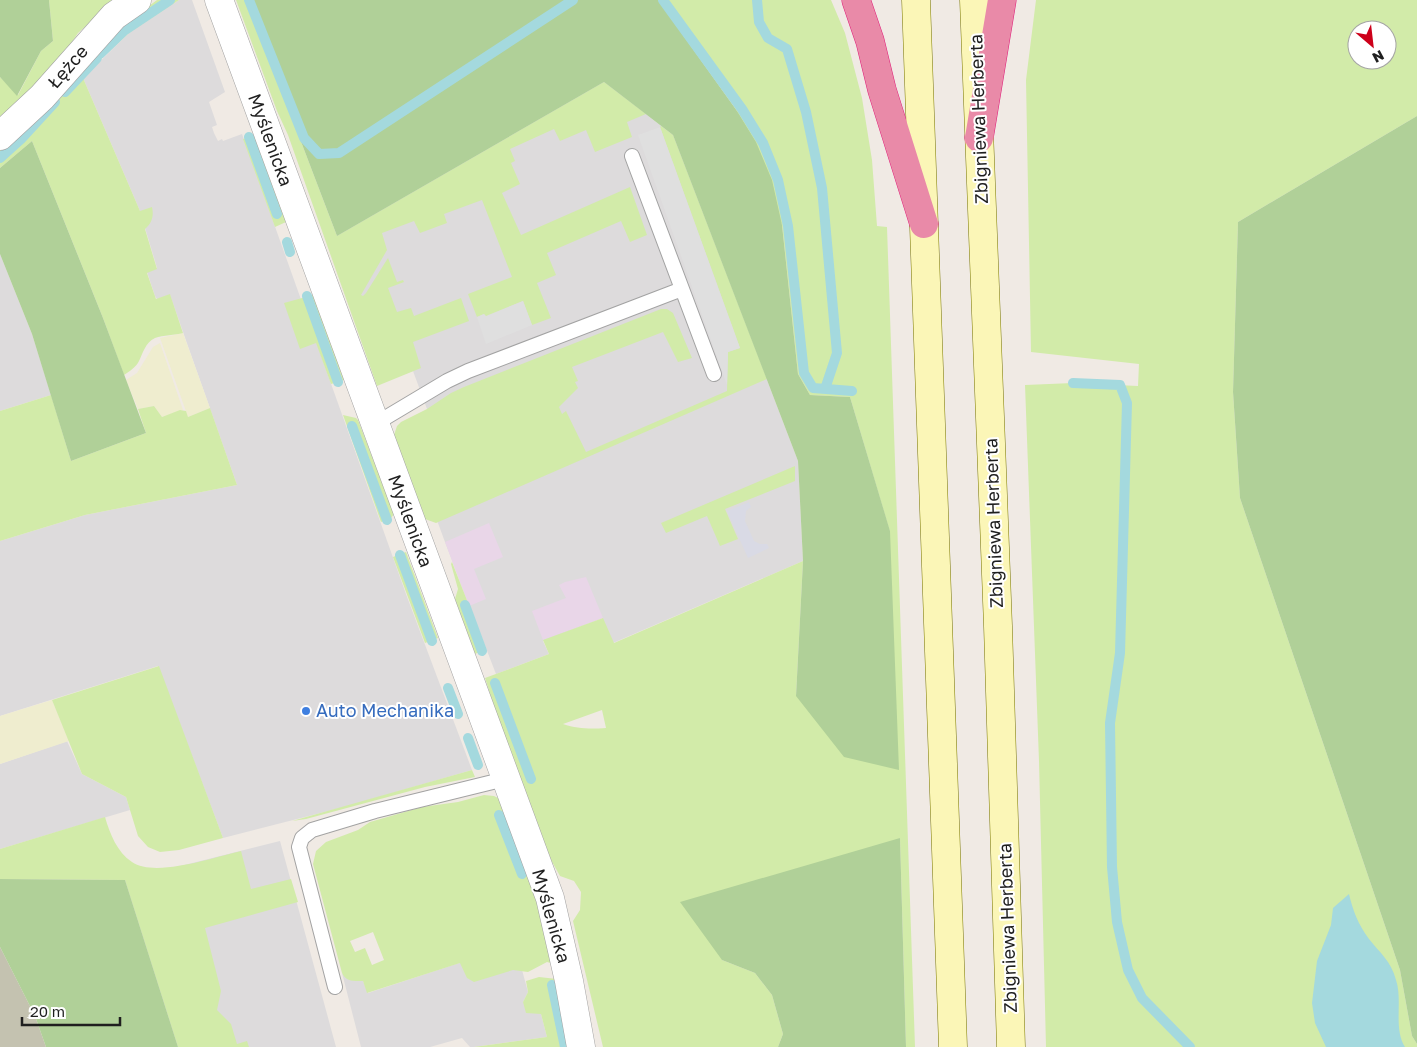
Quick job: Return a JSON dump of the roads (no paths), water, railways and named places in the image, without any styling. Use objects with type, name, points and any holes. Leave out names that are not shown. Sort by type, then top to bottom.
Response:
[{"type":"highway","points":[[856,0],[924,224]]},
{"type":"highway","points":[[979,138],[1002,0]]},
{"type":"main road","points":[[916,0],[953,1047]]},
{"type":"main road","name":"Zbigniewa Herberta","points":[[974,0],[999,636],[1011,1047]]},
{"type":"street","name":"Łężce","points":[[0,136],[42,97],[114,16],[137,0]]},
{"type":"street","name":"Myślenicka","points":[[219,0],[550,898],[569,981],[581,1047]]},
{"type":"lane","points":[[632,156],[714,374]]},
{"type":"lane","points":[[375,424],[447,381],[468,371],[682,289]]},
{"type":"lane","points":[[335,987],[299,848],[302,838],[312,830],[375,811],[505,779]]},
{"type":"water","points":[[1349,894],[1354,912],[1362,928],[1394,973],[1399,997],[1401,1040],[1405,1047],[1326,1047],[1315,1023],[1312,1003],[1317,961],[1331,925],[1333,908]]},
{"type":"waterway","points":[[100,54],[125,30],[170,0]]},
{"type":"waterway","points":[[249,0],[304,138],[319,154],[339,153],[573,0]]},
{"type":"waterway","points":[[663,0],[742,109],[763,143],[778,180],[788,226],[804,373],[813,388],[852,391]]},
{"type":"waterway","points":[[757,0],[759,22],[768,38],[787,49],[806,112],[822,188],[837,353],[825,389]]},
{"type":"waterway","points":[[65,92],[97,58]]},
{"type":"waterway","points":[[0,158],[21,139],[55,102]]},
{"type":"waterway","points":[[249,137],[277,214]]},
{"type":"waterway","points":[[287,242],[290,252]]},
{"type":"waterway","points":[[307,296],[338,382]]},
{"type":"waterway","points":[[1073,383],[1120,385],[1127,403],[1120,653],[1110,723],[1112,867],[1117,922],[1128,970],[1142,998],[1190,1047]]},
{"type":"waterway","points":[[352,426],[387,520]]},
{"type":"waterway","points":[[400,555],[432,641]]},
{"type":"waterway","points":[[465,605],[482,651]]},
{"type":"waterway","points":[[495,683],[531,779]]},
{"type":"waterway","points":[[448,688],[458,714]]},
{"type":"waterway","points":[[468,738],[478,765]]},
{"type":"waterway","points":[[499,815],[522,874]]},
{"type":"waterway","points":[[552,985],[565,1047]]},
{"type":"place","name":"Auto Mechanika","points":[[306,711]]}]
